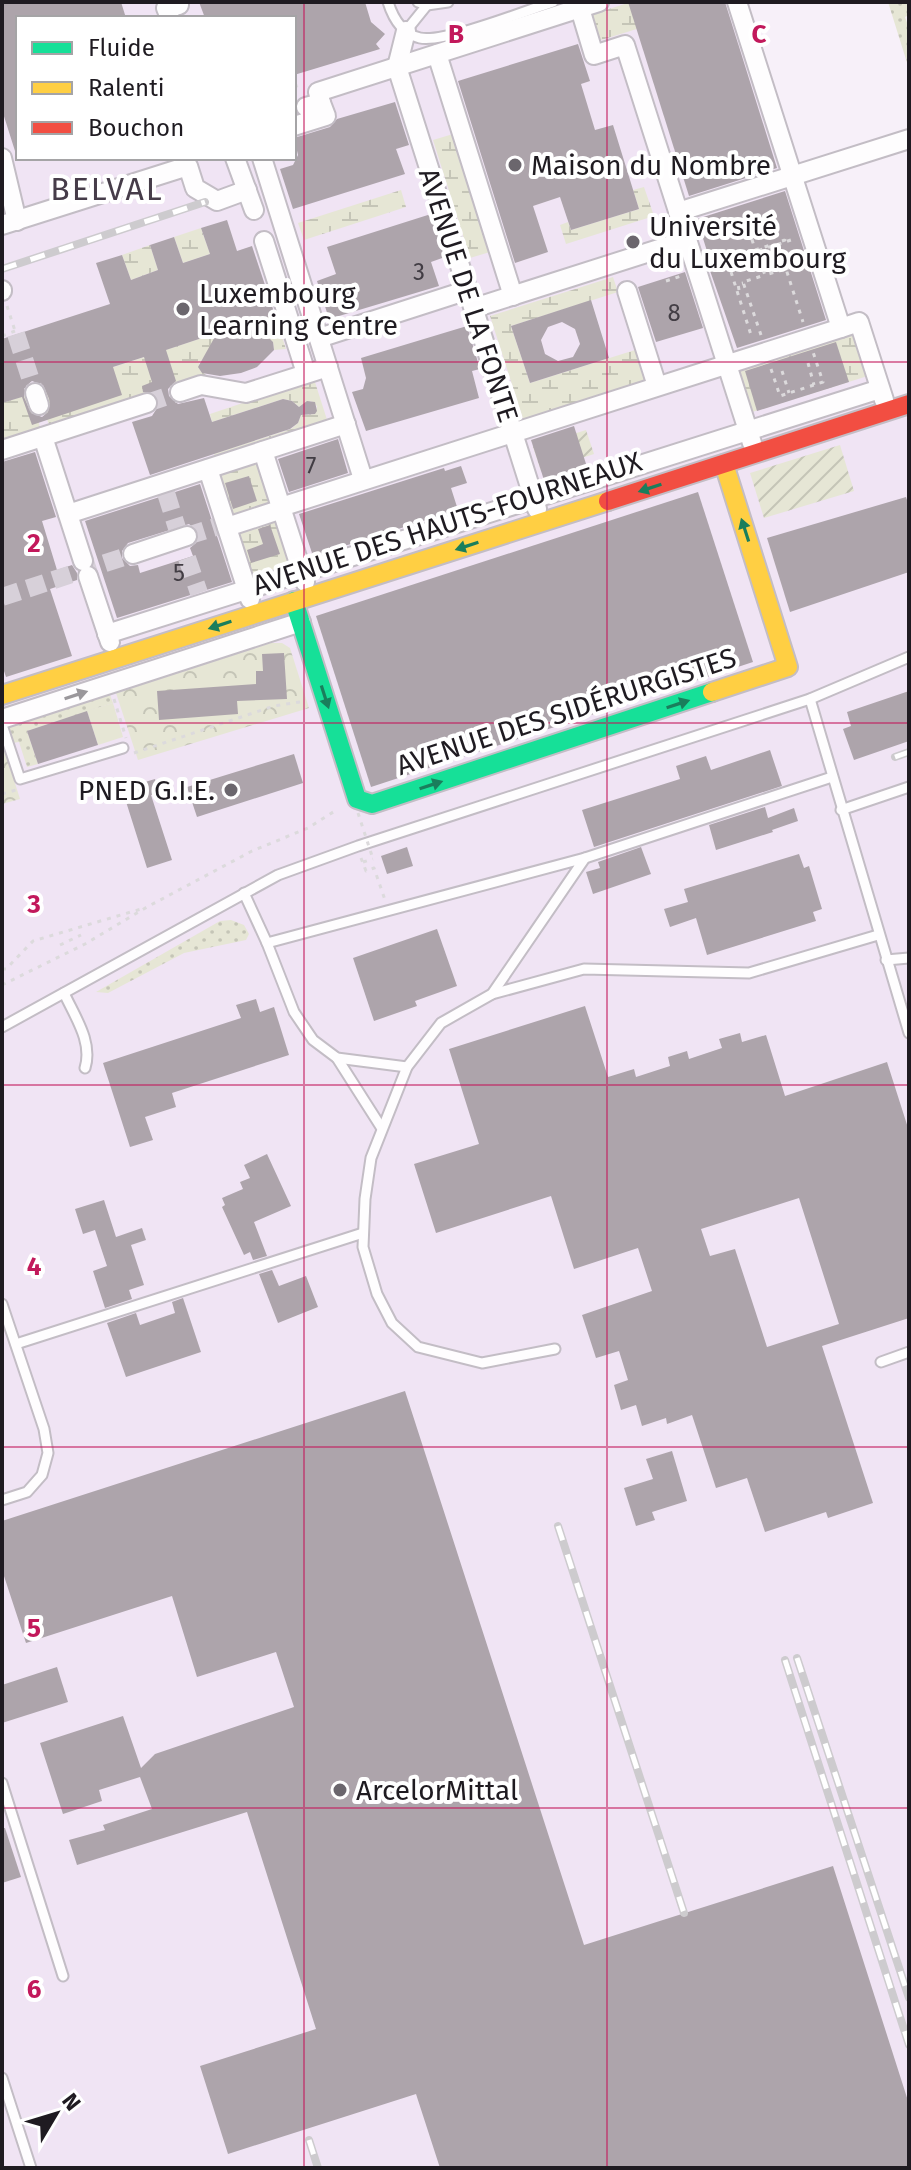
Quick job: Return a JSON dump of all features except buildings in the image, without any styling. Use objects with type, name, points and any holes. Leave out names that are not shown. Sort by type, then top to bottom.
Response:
[{"type":"street","points":[[296,125],[326,116],[314,105],[318,92],[579,5],[599,2]]},
{"type":"street","points":[[737,2],[841,328]]},
{"type":"street","points":[[579,5],[594,55],[625,45],[756,454]]},
{"type":"street","points":[[392,68],[406,31]]},
{"type":"street","name":"AVENUE DE LA FONTE","points":[[437,54],[462,122],[513,296]]},
{"type":"street","name":"AVENUE DE LA FONTE","points":[[392,68],[471,299],[542,523]]},
{"type":"street","points":[[678,212],[909,139]]},
{"type":"street","points":[[2,158],[10,223],[186,162],[195,188],[217,201],[247,190]]},
{"type":"street","points":[[236,160],[254,210]]},
{"type":"street","points":[[263,160],[363,479]]},
{"type":"street","points":[[319,338],[471,299],[513,296],[687,240]]},
{"type":"street","points":[[264,241],[306,373]]},
{"type":"street","points":[[618,262],[657,386]]},
{"type":"street","points":[[225,525],[859,322],[887,411]]},
{"type":"street","points":[[180,392],[201,385],[246,393],[328,367]]},
{"type":"street","name":"AVENUE DES HAUTS-FOURNEAUX","points":[[107,634],[200,599],[247,590],[880,389]]},
{"type":"street","points":[[2,450],[42,418],[147,403]]},
{"type":"street","name":"AVENUE DES HAUTS-FOURNEAUX","points":[[2,695],[909,404]]},
{"type":"street","points":[[42,418],[68,514],[115,659]]},
{"type":"street","points":[[68,514],[164,488],[208,469],[346,424]]},
{"type":"street","points":[[263,451],[302,572],[301,622],[357,806]]},
{"type":"street","name":"AVENUE DES SIDÉRURGISTES","points":[[357,806],[372,804],[788,667],[724,464]]},
{"type":"street","points":[[208,469],[255,613]]},
{"type":"street","points":[[133,554],[182,534],[187,558]]},
{"type":"street","name":"AVENUE DES HAUTS-FOURNEAUX","points":[[2,722],[301,622]]},
{"type":"lane","points":[[388,2],[393,18],[406,31],[420,38],[436,37],[553,2]]},
{"type":"lane","points":[[406,31],[423,4],[448,2]]},
{"type":"lane","points":[[2,1027],[278,875],[358,846],[810,699],[909,657]]},
{"type":"lane","points":[[810,699],[909,1033]]},
{"type":"lane","points":[[2,722],[20,779],[123,748]]},
{"type":"lane","points":[[267,943],[585,858],[832,777]]},
{"type":"lane","points":[[841,810],[909,787]]},
{"type":"lane","points":[[492,994],[585,858]]},
{"type":"lane","points":[[244,893],[294,1012],[313,1040],[337,1058],[381,1127]]},
{"type":"lane","points":[[555,1349],[482,1363],[418,1347],[392,1323],[377,1294],[363,1247],[371,1158],[407,1067],[441,1023],[492,994],[584,969],[749,973],[878,935]]},
{"type":"lane","points":[[886,960],[909,958]]},
{"type":"lane","points":[[64,993],[87,1044],[85,1068]]},
{"type":"lane","points":[[337,1058],[407,1067]]},
{"type":"lane","points":[[16,1344],[363,1233]]},
{"type":"lane","points":[[2,1304],[44,1429],[48,1453],[42,1475],[27,1492],[2,1500]]},
{"type":"lane","points":[[881,1362],[909,1352]]},
{"type":"lane","points":[[2,1783],[63,1976]]},
{"type":"lane","points":[[2,2078],[31,2168]]},
{"type":"path","points":[[749,230],[758,259]]},
{"type":"path","points":[[751,335],[725,253],[727,259],[756,249],[785,240],[783,234]]},
{"type":"path","points":[[698,270],[794,239]]},
{"type":"path","points":[[786,269],[793,266],[794,271]]},
{"type":"path","points":[[666,281],[683,275]]},
{"type":"path","points":[[739,290],[738,284],[743,282]]},
{"type":"path","points":[[2,290],[16,333],[2,336]]},
{"type":"path","points":[[808,363],[814,385]]},
{"type":"path","points":[[782,371],[789,393]]},
{"type":"path","points":[[109,684],[131,754],[274,706],[307,701]]},
{"type":"path","points":[[2,985],[85,944],[252,851],[308,828],[329,813],[357,806],[373,859],[363,862]]},
{"type":"path","points":[[358,846],[366,871],[374,868],[388,911]]},
{"type":"path","points":[[2,969],[6,969],[33,941],[147,907]]},
{"type":"path","points":[[78,928],[85,944]]},
{"type":"path","points":[[60,945],[81,935]]},
{"type":"shaded area","points":[[2,2],[737,2],[843,336],[857,332],[883,412],[909,404],[909,2168],[2,2168]]},
{"type":"green space","points":[[631,2],[724,2],[598,41],[590,15]]},
{"type":"green space","points":[[888,2],[909,2],[909,15],[905,17],[909,28],[909,69]]},
{"type":"green space","points":[[453,134],[490,252],[470,258],[433,140]]},
{"type":"green space","points":[[644,187],[654,216],[566,244],[560,225],[568,222],[571,230],[639,209],[633,190]]},
{"type":"green space","points":[[401,190],[406,207],[304,240],[298,223]]},
{"type":"green space","points":[[201,228],[210,254],[183,263],[174,237]]},
{"type":"green space","points":[[150,245],[158,270],[131,280],[122,255]]},
{"type":"green space","points":[[613,277],[618,292],[511,326],[530,383],[635,350],[646,383],[524,422],[490,316]]},
{"type":"green space","points":[[275,315],[286,349],[274,350],[273,342],[260,336],[259,320]]},
{"type":"green space","points":[[223,331],[199,363],[200,370],[206,375],[49,425],[38,392]]},
{"type":"green space","points":[[857,332],[871,375],[749,413],[735,370]]},
{"type":"green space","points":[[314,379],[329,426],[216,463],[214,454],[291,429],[301,415],[315,414],[317,406],[311,401],[299,407],[283,399],[212,422],[210,414]]},
{"type":"green space","points":[[30,394],[40,427],[2,440],[2,403]]},
{"type":"green space","points":[[586,430],[594,454],[541,471],[533,447]]},
{"type":"green space","points":[[840,445],[854,491],[764,518],[750,473]]},
{"type":"green space","points":[[263,462],[277,505],[229,521],[215,477]]},
{"type":"green space","points":[[280,515],[295,562],[248,578],[232,531]]},
{"type":"green space","points":[[271,643],[282,643],[290,648],[309,708],[138,760],[116,693]]},
{"type":"green space","points":[[110,695],[113,703],[27,731],[38,764],[27,767],[19,742],[13,743],[8,727]]},
{"type":"green space","points":[[113,703],[123,737],[98,745],[87,711]]},
{"type":"green space","points":[[2,742],[20,799],[2,804]]},
{"type":"green space","points":[[231,920],[244,925],[249,934],[246,940],[184,953],[108,993],[96,992],[220,921]]},
{"type":"tunnel","points":[[16,334],[35,393]]},
{"type":"tunnel","points":[[147,403],[180,392]]},
{"type":"tunnel","points":[[166,493],[177,528]]},
{"type":"tunnel","points":[[187,536],[222,525]]},
{"type":"tunnel","points":[[2,597],[133,554]]},
{"type":"tunnel","points":[[187,558],[199,593]]},
{"type":"railway","points":[[2,269],[205,202]]},
{"type":"railway","points":[[895,757],[909,752]]},
{"type":"railway","points":[[558,1526],[684,1913]]},
{"type":"railway","points":[[797,1658],[909,1998]]},
{"type":"railway","points":[[785,1660],[909,2045]]},
{"type":"railway","points":[[309,2140],[318,2168]]},
{"type":"traffic: fast","points":[[294,601],[357,799],[372,804],[712,692]]},
{"type":"traffic: slow","points":[[712,692],[788,667],[724,464]]},
{"type":"traffic: slow","points":[[2,695],[608,501]]},
{"type":"traffic: jam","points":[[608,501],[909,404]]},
{"type":"place","name":"Maison du Nombre","points":[[515,165]]},
{"type":"place","name":"Université du Luxembourg","points":[[633,242]]},
{"type":"place","name":"Luxembourg Learning Centre","points":[[183,309]]},
{"type":"place","name":"PNED G.I.E.","points":[[231,790]]},
{"type":"place","name":"ArcelorMittal","points":[[340,1790]]},
{"type":"district","name":"BELVAL","points":[[107,189]]}]
